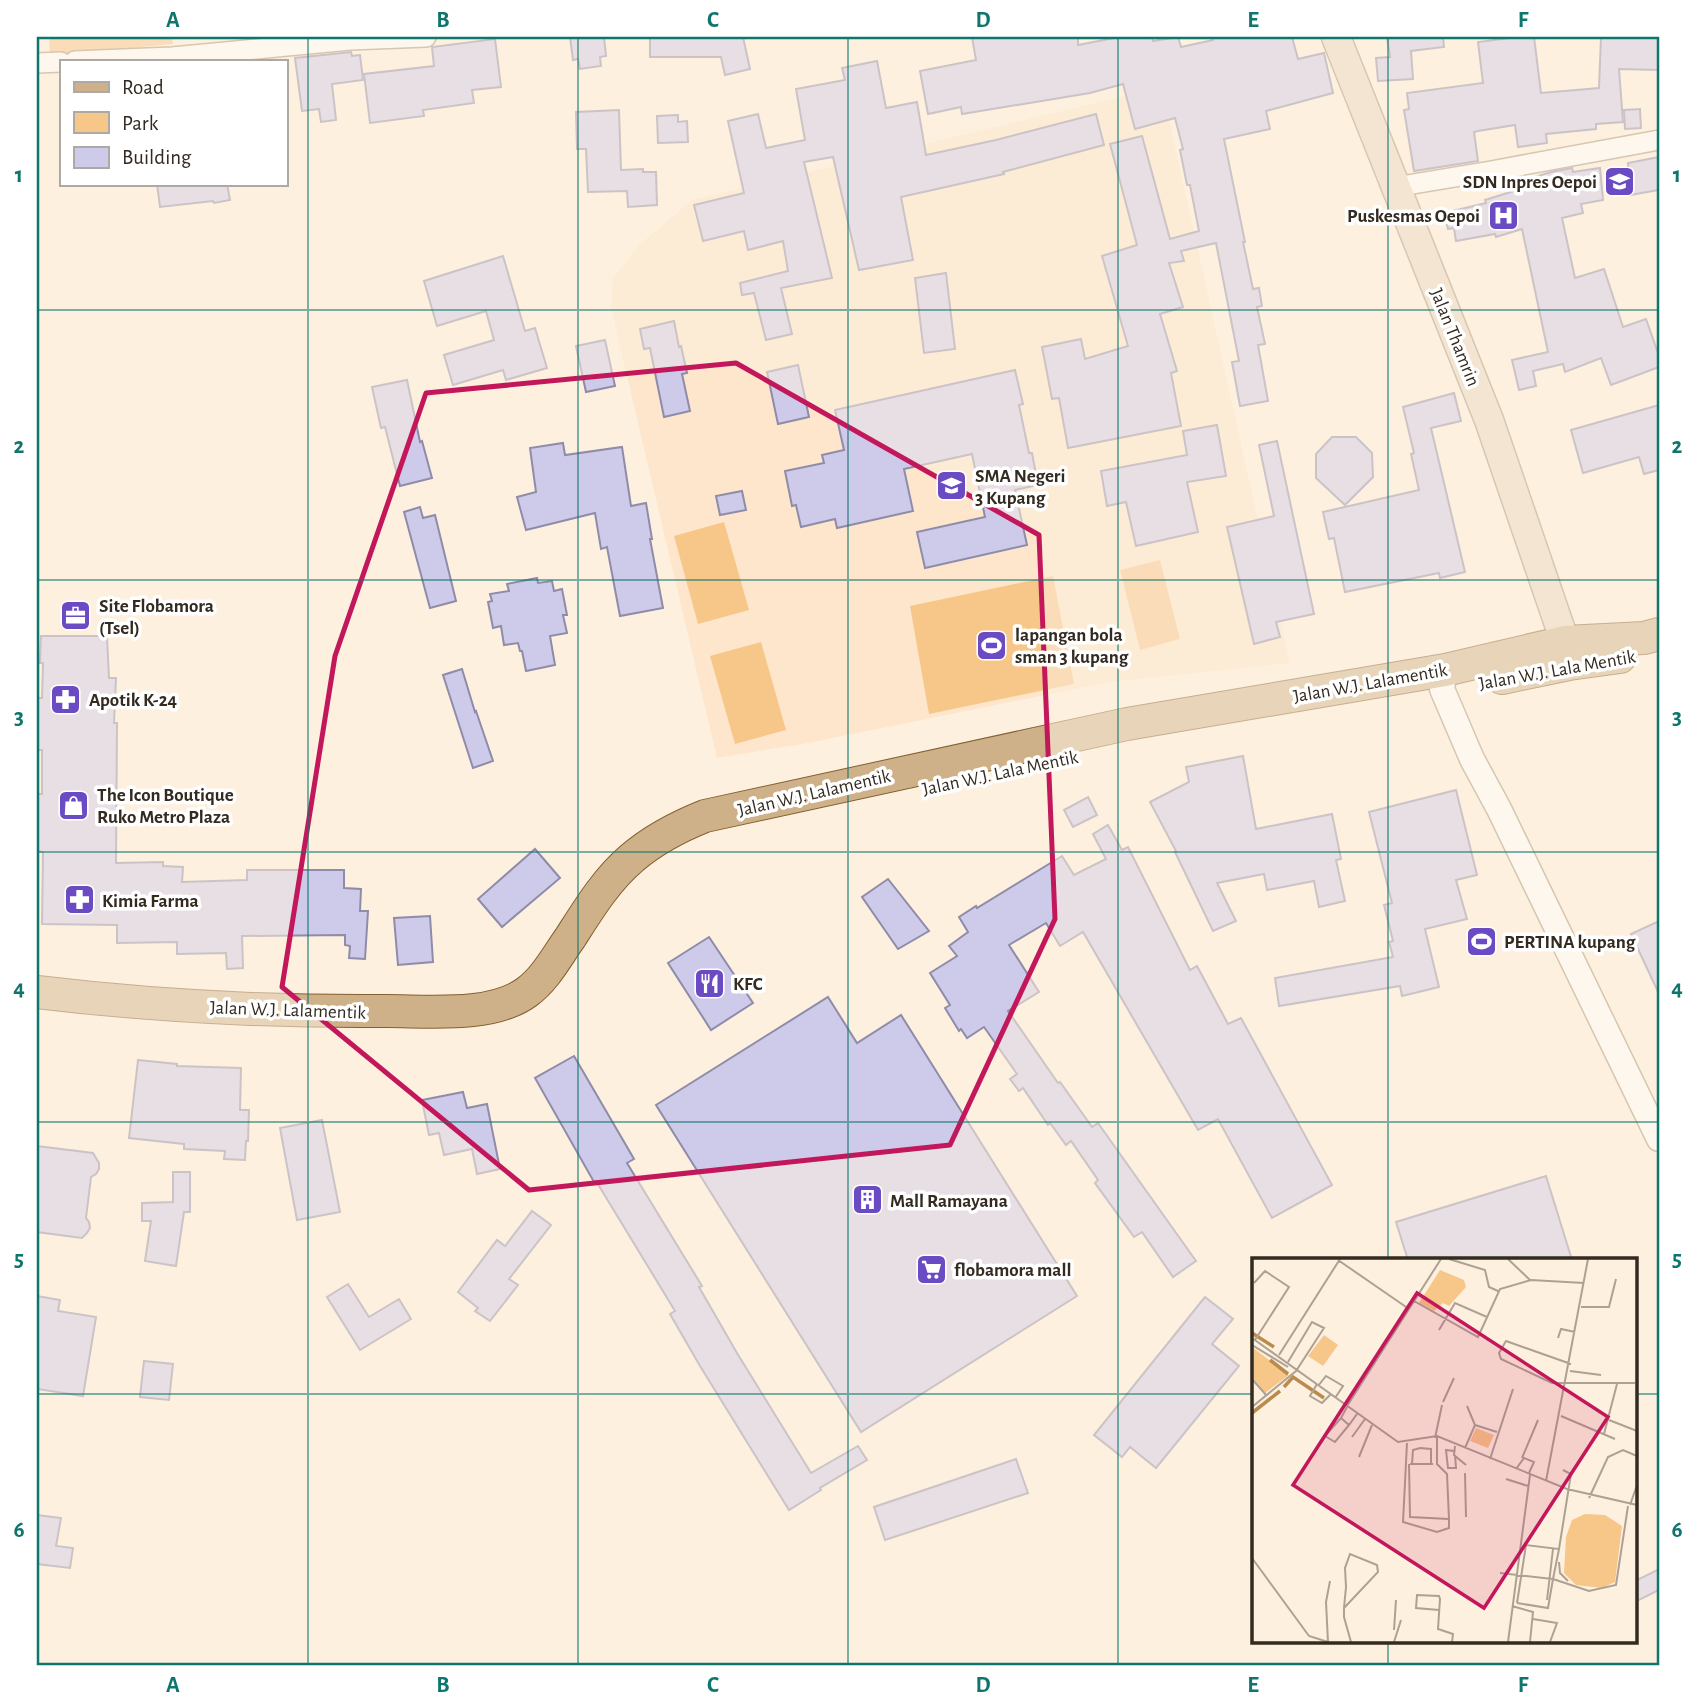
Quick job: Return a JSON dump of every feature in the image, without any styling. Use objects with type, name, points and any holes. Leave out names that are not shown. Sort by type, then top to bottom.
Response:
[{"type":"main road","name":"Jalan Thamrin","points":[[1336,37],[1489,420],[1567,653]]},
{"type":"main road","points":[[1567,653],[1659,634]]},
{"type":"main road","name":"Jalan W.J. Lala Mentik","points":[[37,1005],[251,1023],[357,1027],[432,1027],[508,1016],[531,1006],[552,991],[609,907],[642,872],[663,854],[699,837],[929,786],[950,785],[1130,744],[1419,692],[1443,680],[1567,653],[1659,651]]},
{"type":"main road","name":"Jalan W.J. Lalamentik","points":[[37,992],[113,1001],[252,1010],[447,1011],[485,1008],[506,1003],[526,993],[543,978],[612,878],[632,858],[688,822],[705,816],[1127,724],[1443,680]]},
{"type":"street","points":[[99,60],[172,57],[350,40],[426,37]]},
{"type":"street","points":[[37,63],[60,62]]},
{"type":"street","points":[[1395,187],[1659,140]]},
{"type":"street","points":[[1443,680],[1472,759],[1499,809],[1659,1139]]},
{"type":"highlighted area","points":[[736,363],[1039,535],[1055,919],[950,1145],[529,1190],[282,987],[335,656],[426,393]]},
{"type":"shaded area","name":"SMA Negeri 3 Kupang","points":[[1162,87],[1290,663],[1110,682],[808,743],[717,758],[611,308],[613,278],[639,245],[692,200]]},
{"type":"green space","points":[[49,37],[172,37],[173,44],[50,56]]},
{"type":"green space","points":[[724,522],[749,610],[698,624],[674,536]]},
{"type":"green space","points":[[1160,560],[1180,639],[1140,650],[1120,570]]},
{"type":"green space","name":"lapangan bola sman 3 kupang","points":[[1053,576],[1074,684],[929,714],[910,606]]},
{"type":"green space","points":[[761,642],[786,730],[735,744],[710,656]]},
{"type":"building","points":[[570,37],[604,37],[606,56],[600,57],[601,66],[580,69],[578,59],[573,60]]},
{"type":"building","points":[[650,37],[743,37],[750,69],[725,75],[721,57],[650,57]]},
{"type":"building","points":[[972,37],[1078,37],[1078,45],[1119,37],[1152,37],[1153,41],[1178,37],[1181,47],[1213,40],[1212,37],[1292,37],[1298,59],[1324,53],[1333,93],[1266,111],[1270,129],[1224,139],[1253,289],[1259,288],[1262,306],[1257,307],[1265,344],[1258,345],[1268,401],[1240,406],[1232,362],[1239,361],[1216,243],[1181,251],[1184,261],[1169,263],[1183,307],[1160,314],[1177,371],[1171,373],[1181,426],[1068,448],[1059,398],[1052,399],[1042,347],[1081,339],[1085,359],[1128,346],[1102,256],[1137,245],[1110,144],[1142,136],[1170,239],[1199,231],[1180,150],[1183,149],[1175,118],[1135,129],[1123,84],[1090,93],[962,114],[961,107],[928,114],[920,71],[976,60]]},
{"type":"building","points":[[1387,37],[1443,37],[1444,47],[1411,51],[1413,79],[1378,81],[1376,58],[1390,57]]},
{"type":"building","points":[[1534,37],[1541,93],[1599,88],[1601,37],[1659,37],[1659,70],[1619,69],[1623,122],[1596,124],[1596,129],[1546,134],[1547,143],[1518,147],[1515,125],[1478,131],[1474,132],[1478,161],[1414,171],[1404,110],[1409,109],[1407,93],[1483,83],[1478,42]]},
{"type":"building","points":[[495,39],[501,87],[472,90],[474,103],[423,110],[424,116],[370,123],[364,74],[434,66],[432,47]]},
{"type":"building","points":[[351,52],[352,56],[360,55],[363,80],[332,84],[336,120],[321,122],[319,109],[302,111],[295,58]]},
{"type":"building","points":[[877,61],[886,108],[917,102],[926,155],[1096,114],[1104,145],[1003,172],[1004,174],[901,197],[913,260],[859,270],[833,157],[804,162],[832,278],[781,288],[792,334],[766,340],[754,293],[742,295],[740,283],[788,271],[783,241],[748,250],[744,231],[703,241],[694,205],[744,193],[728,121],[758,114],[766,148],[805,140],[796,89],[845,80],[842,68]]},
{"type":"building","points":[[1640,109],[1641,128],[1625,129],[1624,110]]},
{"type":"building","points":[[619,110],[621,170],[643,169],[643,172],[656,172],[657,205],[628,207],[627,191],[588,192],[586,149],[577,149],[576,112]]},
{"type":"building","points":[[678,115],[678,122],[687,121],[688,142],[658,143],[657,116]]},
{"type":"building","points":[[1659,157],[1659,190],[1630,195],[1628,163]]},
{"type":"building","points":[[1572,168],[1573,172],[1600,168],[1603,200],[1581,204],[1583,213],[1562,218],[1575,278],[1604,269],[1623,327],[1646,319],[1659,356],[1659,367],[1611,385],[1601,358],[1565,372],[1563,364],[1533,371],[1536,386],[1519,390],[1512,360],[1548,352],[1522,229],[1496,237],[1495,234],[1456,241],[1454,228],[1448,229],[1444,213],[1486,203],[1485,200],[1517,190],[1515,183]]},
{"type":"building","points":[[157,186],[227,186],[230,200],[160,207]]},
{"type":"building","points":[[503,256],[525,331],[535,328],[547,368],[506,380],[503,370],[453,385],[444,355],[494,340],[486,311],[437,326],[424,281]]},
{"type":"building","points":[[946,273],[955,349],[924,353],[915,278]]},
{"type":"building","points":[[674,321],[687,373],[682,374],[690,411],[664,417],[650,348],[644,349],[640,329]]},
{"type":"building","points":[[605,340],[615,386],[586,392],[576,346]]},
{"type":"building","points":[[798,365],[809,417],[778,424],[767,372]]},
{"type":"building","points":[[1015,370],[1023,404],[1019,405],[1038,485],[1015,490],[1027,545],[925,568],[917,532],[985,517],[972,454],[904,469],[913,511],[837,528],[835,519],[801,527],[796,505],[792,506],[785,471],[824,463],[822,455],[844,450],[835,410]]},
{"type":"building","points":[[407,380],[420,442],[422,441],[432,478],[400,486],[385,427],[381,428],[372,387]]},
{"type":"building","points":[[1454,393],[1461,421],[1431,428],[1465,572],[1440,578],[1439,573],[1345,592],[1334,538],[1329,539],[1323,512],[1419,490],[1403,407]]},
{"type":"building","points":[[1659,405],[1659,470],[1644,474],[1639,457],[1583,473],[1571,430]]},
{"type":"building","points":[[1217,425],[1226,476],[1187,482],[1198,532],[1136,546],[1126,502],[1107,506],[1101,471],[1187,455],[1183,431]]},
{"type":"building","points":[[1332,437],[1356,437],[1372,453],[1373,477],[1345,505],[1316,478],[1316,454]]},
{"type":"building","points":[[1277,441],[1314,614],[1276,622],[1280,637],[1254,644],[1227,527],[1274,516],[1259,445]]},
{"type":"building","points":[[563,443],[565,455],[622,447],[631,506],[646,503],[663,608],[620,616],[607,547],[601,549],[595,513],[526,530],[517,497],[536,492],[530,448]]},
{"type":"building","points":[[742,491],[746,510],[720,515],[716,496]]},
{"type":"building","points":[[420,507],[423,518],[435,515],[456,601],[430,608],[404,512]]},
{"type":"building","points":[[537,578],[538,583],[552,581],[554,591],[562,589],[567,633],[550,636],[555,665],[526,671],[518,643],[504,645],[501,626],[493,628],[488,602],[492,601],[490,594],[509,591],[507,584]]},
{"type":"building","points":[[41,636],[107,636],[109,678],[116,678],[116,863],[163,862],[163,866],[183,867],[182,882],[247,880],[247,870],[344,870],[344,888],[361,889],[360,911],[368,911],[365,959],[349,958],[350,946],[345,945],[345,935],[242,936],[243,968],[227,969],[226,953],[177,954],[177,942],[117,943],[117,925],[42,924],[43,852],[37,851],[37,794],[42,794],[42,750],[37,750],[37,698],[42,698]]},
{"type":"building","points":[[462,669],[493,761],[473,768],[443,675]]},
{"type":"building","points":[[1243,756],[1256,829],[1332,814],[1341,859],[1336,860],[1345,901],[1319,907],[1314,881],[1267,890],[1264,874],[1217,883],[1236,921],[1213,931],[1150,802],[1189,782],[1186,767]]},
{"type":"building","points":[[1456,790],[1477,875],[1456,880],[1467,919],[1425,929],[1439,987],[1402,996],[1400,986],[1279,1006],[1275,978],[1393,957],[1389,942],[1393,941],[1384,905],[1392,903],[1369,812]]},
{"type":"building","points":[[1088,797],[1097,815],[1073,827],[1064,810]]},
{"type":"building","points":[[1108,825],[1122,850],[1128,847],[1190,970],[1197,966],[1228,1024],[1241,1018],[1332,1185],[1272,1218],[1218,1119],[1198,1130],[1083,932],[1060,946],[1046,923],[1009,945],[1039,992],[1008,1011],[1092,1127],[1098,1123],[1196,1261],[1173,1277],[1142,1232],[1134,1237],[1095,1183],[1098,1180],[1071,1141],[1066,1145],[1050,1123],[1048,1125],[1023,1088],[1019,1091],[1010,1079],[1017,1074],[984,1027],[967,1038],[961,1029],[959,1031],[945,1008],[950,1005],[930,973],[957,956],[949,946],[968,932],[959,917],[1062,856],[1074,875],[1106,859],[1093,834]]},
{"type":"building","points":[[535,849],[560,878],[502,927],[478,899]]},
{"type":"building","points":[[888,879],[929,931],[898,949],[862,897]]},
{"type":"building","points":[[430,916],[433,962],[398,965],[394,918]]},
{"type":"building","points":[[1659,921],[1659,994],[1631,934]]},
{"type":"building","name":"KFC","points":[[709,937],[753,1003],[711,1030],[668,963]]},
{"type":"building","name":"Mall Ramayana","points":[[828,997],[857,1043],[901,1015],[1077,1296],[861,1432],[656,1105]]},
{"type":"building","points":[[574,1056],[634,1159],[627,1163],[702,1286],[699,1287],[737,1353],[811,1473],[858,1446],[867,1460],[789,1510],[700,1366],[670,1314],[675,1311],[596,1181],[594,1182],[535,1078]]},
{"type":"building","points":[[138,1060],[177,1066],[241,1068],[240,1110],[249,1110],[245,1160],[224,1159],[225,1151],[184,1149],[184,1144],[129,1138]]},
{"type":"building","points":[[463,1092],[467,1108],[487,1104],[500,1169],[477,1174],[472,1149],[444,1155],[439,1133],[429,1135],[422,1100]]},
{"type":"building","points":[[322,1120],[340,1212],[297,1220],[280,1128]]},
{"type":"building","points":[[37,1146],[93,1153],[99,1163],[99,1169],[91,1177],[86,1218],[90,1228],[82,1238],[37,1232]]},
{"type":"building","points":[[173,1172],[190,1172],[190,1212],[184,1212],[176,1266],[145,1261],[151,1221],[142,1221],[142,1203],[173,1202]]},
{"type":"building","points":[[1546,1176],[1571,1258],[1407,1258],[1396,1222]]},
{"type":"building","points":[[532,1211],[551,1225],[509,1279],[518,1285],[490,1321],[475,1311],[478,1308],[458,1292],[497,1240],[505,1246]]},
{"type":"building","points":[[348,1284],[369,1317],[399,1299],[411,1319],[360,1350],[327,1297]]},
{"type":"building","points":[[37,1296],[60,1300],[58,1311],[96,1317],[83,1396],[37,1389]]},
{"type":"building","points":[[1205,1297],[1233,1319],[1212,1344],[1239,1366],[1156,1468],[1130,1447],[1122,1457],[1094,1435]]},
{"type":"building","points":[[144,1361],[173,1364],[169,1400],[140,1397]]},
{"type":"building","points":[[1016,1459],[1028,1493],[885,1540],[874,1507]]},
{"type":"building","points":[[37,1515],[61,1518],[56,1546],[73,1548],[70,1568],[37,1564]]},
{"type":"building","points":[[1659,1569],[1659,1590],[1636,1602],[1636,1580]]},
{"type":"place","name":"SDN Inpres Oepoi","points":[[1620,181]]},
{"type":"place","name":"Puskesmas Oepoi","points":[[1503,215]]},
{"type":"place","name":"SMA Negeri 3 Kupang","points":[[952,486]]},
{"type":"place","name":"Site Flobamora (Tsel)","points":[[76,616]]},
{"type":"place","name":"lapangan bola sman 3 kupang","points":[[992,645]]},
{"type":"place","name":"Apotik K-24","points":[[66,699]]},
{"type":"place","name":"The Icon Boutique Ruko Metro Plaza","points":[[74,805]]},
{"type":"place","name":"Kimia Farma","points":[[79,900]]},
{"type":"place","name":"PERTINA kupang","points":[[1481,941]]},
{"type":"place","name":"KFC","points":[[710,983]]},
{"type":"place","name":"Mall Ramayana","points":[[867,1200]]},
{"type":"place","name":"flobamora mall","points":[[931,1269]]}]
